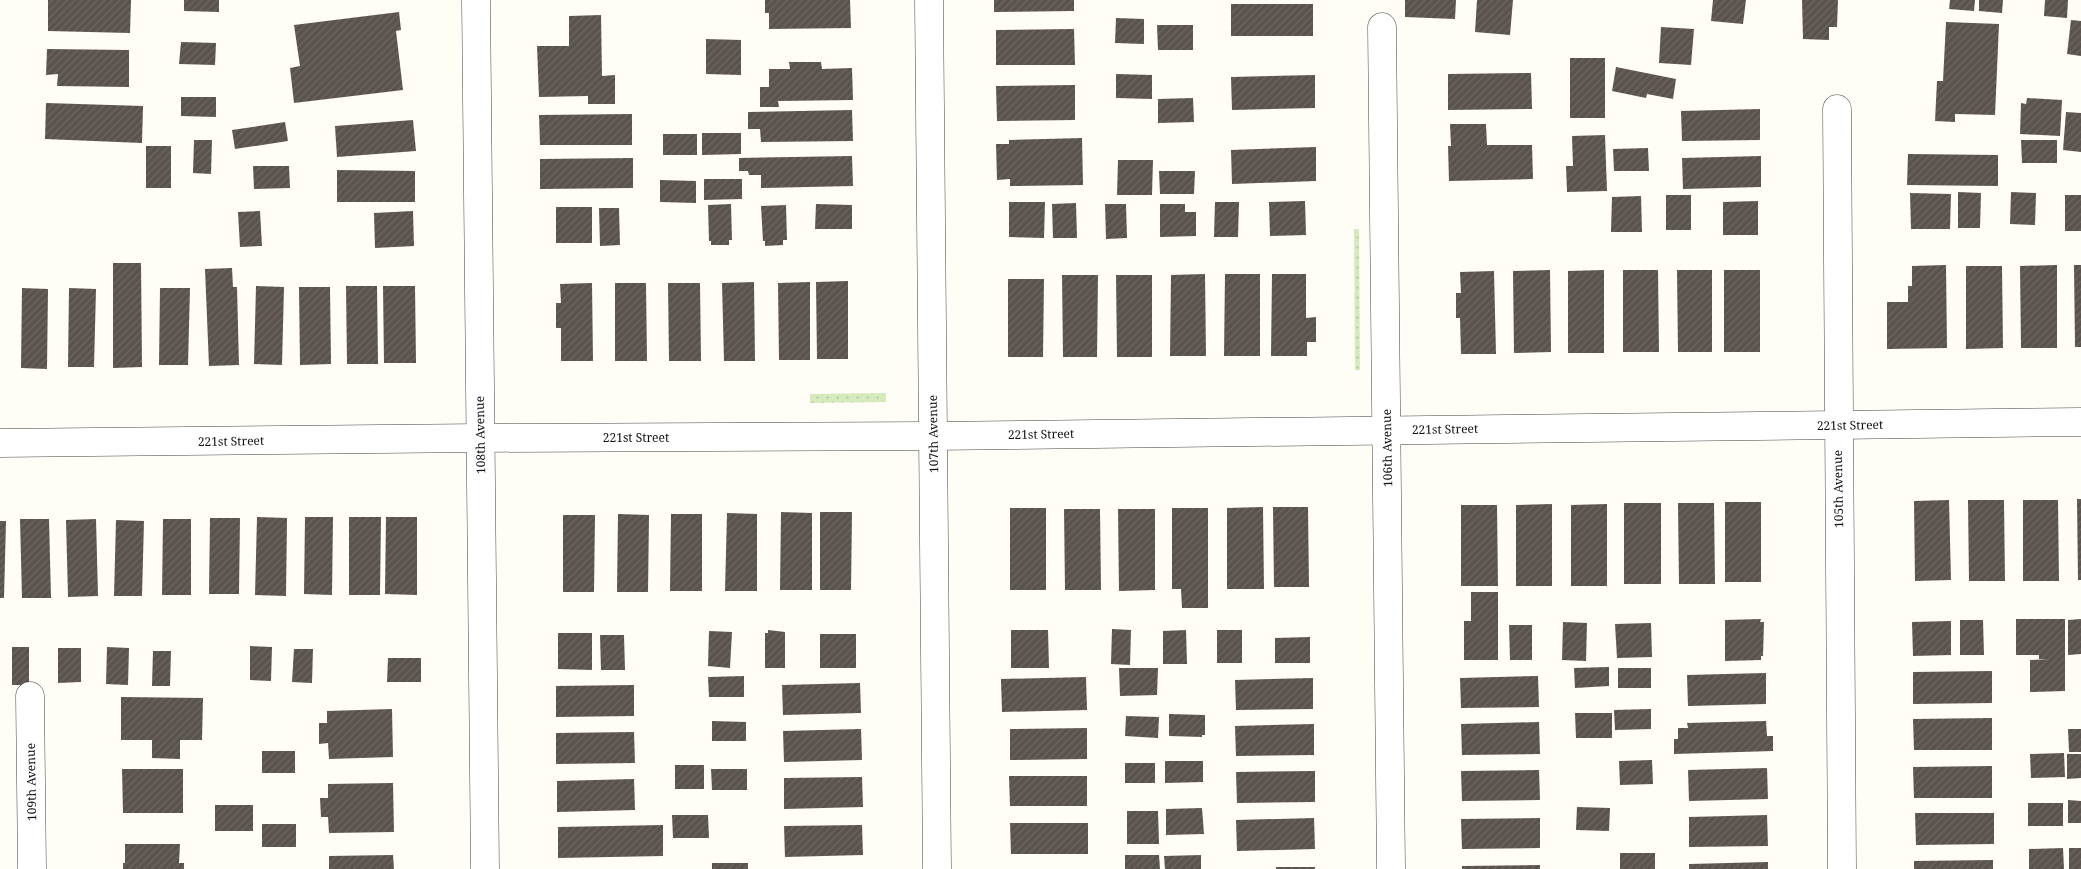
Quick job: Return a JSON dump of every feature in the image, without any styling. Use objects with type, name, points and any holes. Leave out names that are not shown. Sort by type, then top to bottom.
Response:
[{"type":"street","name":"108th Avenue","points":[[476,0],[485,869]]},
{"type":"street","name":"107th Avenue","points":[[929,0],[937,869]]},
{"type":"street","name":"106th Avenue","points":[[1382,27],[1391,869]]},
{"type":"street","name":"105th Avenue","points":[[1837,109],[1842,869]]},
{"type":"street","name":"221st Street","points":[[0,443],[934,436],[2081,422]]},
{"type":"street","name":"109th Avenue","points":[[30,696],[32,869]]},
{"type":"green space","points":[[1354,229],[1359,229],[1360,370],[1355,370]]},
{"type":"green space","points":[[886,393],[886,402],[810,403],[810,394]]},
{"type":"building","points":[[48,0],[131,0],[130,33],[48,31]]},
{"type":"building","points":[[184,0],[219,0],[219,12],[184,11]]},
{"type":"building","points":[[765,0],[850,0],[851,28],[769,29],[769,13],[765,13]]},
{"type":"building","points":[[994,0],[1074,0],[1074,11],[994,12]]},
{"type":"building","points":[[1405,0],[1456,0],[1455,19],[1405,17]]},
{"type":"building","points":[[1477,0],[1513,0],[1510,35],[1475,32]]},
{"type":"building","points":[[1713,0],[1746,0],[1743,24],[1711,21]]},
{"type":"building","points":[[1802,0],[1838,0],[1837,27],[1829,27],[1829,40],[1803,39]]},
{"type":"building","points":[[1950,0],[1975,0],[1974,11],[1949,9]]},
{"type":"building","points":[[1979,0],[2003,0],[2002,13],[1979,11]]},
{"type":"building","points":[[2045,0],[2068,0],[2067,18],[2044,16]]},
{"type":"building","points":[[1231,4],[1313,4],[1313,36],[1231,36]]},
{"type":"building","points":[[399,12],[401,30],[396,31],[403,90],[294,103],[290,68],[300,66],[294,25]]},
{"type":"building","points":[[601,15],[602,76],[615,75],[615,104],[588,104],[588,96],[539,97],[537,46],[569,46],[569,16]]},
{"type":"building","points":[[1116,18],[1144,19],[1144,44],[1115,43]]},
{"type":"building","points":[[2071,20],[2081,21],[2081,56],[2067,54]]},
{"type":"building","points":[[1946,22],[1999,24],[1995,115],[1955,114],[1955,122],[1935,121],[1937,81],[1943,81]]},
{"type":"building","points":[[1157,25],[1193,25],[1193,50],[1158,50]]},
{"type":"building","points":[[1661,27],[1694,29],[1691,65],[1659,63]]},
{"type":"building","points":[[1074,29],[1075,65],[996,65],[996,30]]},
{"type":"building","points":[[706,39],[741,40],[741,75],[706,74]]},
{"type":"building","points":[[181,42],[216,43],[215,65],[179,64]]},
{"type":"building","points":[[47,49],[129,50],[129,87],[57,86],[58,74],[46,75]]},
{"type":"building","points":[[1570,58],[1605,58],[1605,118],[1570,118]]},
{"type":"building","points":[[789,62],[821,62],[822,69],[852,68],[853,100],[778,101],[779,107],[760,107],[760,87],[769,87],[769,69],[790,69]]},
{"type":"building","points":[[1616,67],[1676,79],[1673,99],[1647,94],[1646,98],[1612,91]]},
{"type":"building","points":[[1531,73],[1532,109],[1448,110],[1448,74]]},
{"type":"building","points":[[1116,74],[1152,75],[1152,99],[1116,98]]},
{"type":"building","points":[[1315,75],[1315,108],[1232,110],[1231,77]]},
{"type":"building","points":[[1075,85],[1075,120],[997,121],[996,86]]},
{"type":"building","points":[[181,97],[216,97],[216,117],[181,116]]},
{"type":"building","points":[[1193,98],[1194,122],[1158,123],[1158,99]]},
{"type":"building","points":[[2027,98],[2062,100],[2060,136],[2020,134],[2021,103],[2026,104]]},
{"type":"building","points":[[46,103],[143,106],[142,143],[45,139]]},
{"type":"building","points":[[1760,109],[1760,140],[1682,141],[1681,111]]},
{"type":"building","points":[[852,110],[853,141],[761,142],[760,129],[748,129],[748,112]]},
{"type":"building","points":[[2066,112],[2081,113],[2081,152],[2063,150]]},
{"type":"building","points":[[632,114],[632,145],[540,145],[539,115]]},
{"type":"building","points":[[413,120],[416,151],[337,157],[335,126]]},
{"type":"building","points":[[285,122],[288,141],[235,149],[232,130]]},
{"type":"building","points":[[1450,124],[1486,124],[1487,145],[1532,145],[1533,179],[1449,181],[1448,146],[1451,146]]},
{"type":"building","points":[[702,133],[741,133],[741,154],[702,155]]},
{"type":"building","points":[[663,134],[697,134],[697,155],[663,155]]},
{"type":"building","points":[[1605,135],[1607,191],[1567,192],[1566,166],[1573,166],[1572,136]]},
{"type":"building","points":[[1082,138],[1083,185],[1010,186],[1010,179],[997,180],[996,144],[1009,144],[1009,140]]},
{"type":"building","points":[[194,140],[212,140],[211,174],[193,173]]},
{"type":"building","points":[[2021,140],[2057,140],[2057,163],[2022,163]]},
{"type":"building","points":[[146,146],[171,146],[171,188],[146,188]]},
{"type":"building","points":[[1316,147],[1316,181],[1232,184],[1231,150]]},
{"type":"building","points":[[1648,148],[1649,171],[1614,171],[1613,149]]},
{"type":"building","points":[[1908,154],[1998,155],[1998,186],[1907,185]]},
{"type":"building","points":[[852,156],[853,186],[761,188],[761,175],[749,175],[748,171],[739,171],[739,158]]},
{"type":"building","points":[[1761,156],[1761,187],[1683,189],[1682,158]]},
{"type":"building","points":[[633,158],[633,188],[540,189],[540,159]]},
{"type":"building","points":[[1118,160],[1153,160],[1152,195],[1117,195]]},
{"type":"building","points":[[253,166],[289,166],[290,188],[254,189]]},
{"type":"building","points":[[337,170],[415,171],[415,202],[337,202]]},
{"type":"building","points":[[1159,171],[1195,171],[1194,194],[1160,194]]},
{"type":"building","points":[[704,179],[742,179],[742,199],[704,200]]},
{"type":"building","points":[[660,180],[696,181],[696,203],[660,202]]},
{"type":"building","points":[[1958,192],[1981,193],[1980,228],[1958,228]]},
{"type":"building","points":[[2011,192],[2036,193],[2035,225],[2010,224]]},
{"type":"building","points":[[1910,193],[1951,194],[1950,229],[1911,229]]},
{"type":"building","points":[[1666,195],[1691,195],[1691,230],[1666,230]]},
{"type":"building","points":[[2065,195],[2081,195],[2081,231],[2065,231]]},
{"type":"building","points":[[1641,196],[1642,232],[1611,232],[1612,197]]},
{"type":"building","points":[[1305,201],[1306,235],[1270,236],[1269,202]]},
{"type":"building","points":[[1758,201],[1758,235],[1723,235],[1723,202]]},
{"type":"building","points":[[1009,202],[1045,202],[1044,238],[1009,237]]},
{"type":"building","points":[[1215,202],[1239,202],[1238,237],[1214,237]]},
{"type":"building","points":[[1076,203],[1077,238],[1053,238],[1052,204]]},
{"type":"building","points":[[731,204],[732,240],[729,240],[729,245],[711,245],[711,241],[709,241],[708,205]]},
{"type":"building","points":[[816,204],[852,205],[852,229],[815,229]]},
{"type":"building","points":[[1105,204],[1126,204],[1127,238],[1106,239]]},
{"type":"building","points":[[1160,204],[1185,204],[1185,212],[1196,212],[1196,236],[1160,237]]},
{"type":"building","points":[[786,205],[787,240],[783,240],[783,245],[765,246],[761,206]]},
{"type":"building","points":[[556,207],[592,207],[592,243],[556,243]]},
{"type":"building","points":[[599,208],[619,208],[620,245],[600,246]]},
{"type":"building","points":[[260,211],[262,246],[240,247],[238,212]]},
{"type":"building","points":[[413,211],[414,246],[375,248],[374,213]]},
{"type":"building","points":[[113,263],[141,263],[142,367],[113,368]]},
{"type":"building","points":[[1946,265],[1947,348],[1887,349],[1887,302],[1908,302],[1908,286],[1912,286],[1912,266]]},
{"type":"building","points":[[2057,265],[2057,348],[2021,348],[2020,266]]},
{"type":"building","points":[[2074,265],[2081,265],[2081,347],[2075,347]]},
{"type":"building","points":[[1966,266],[2002,266],[2003,348],[1966,349]]},
{"type":"building","points":[[232,268],[233,287],[237,287],[239,365],[209,366],[205,269]]},
{"type":"building","points":[[1550,270],[1551,352],[1514,353],[1513,271]]},
{"type":"building","points":[[1604,270],[1604,353],[1568,353],[1568,271]]},
{"type":"building","points":[[1623,270],[1658,270],[1659,352],[1623,352]]},
{"type":"building","points":[[1677,270],[1712,270],[1712,352],[1678,352]]},
{"type":"building","points":[[1724,270],[1760,270],[1760,352],[1724,352]]},
{"type":"building","points":[[1494,271],[1496,354],[1461,354],[1460,318],[1456,318],[1456,293],[1461,293],[1460,272]]},
{"type":"building","points":[[1205,274],[1206,356],[1170,356],[1171,275]]},
{"type":"building","points":[[1225,274],[1260,274],[1260,356],[1224,356]]},
{"type":"building","points":[[1272,274],[1306,274],[1306,318],[1316,317],[1316,342],[1307,342],[1307,356],[1271,356]]},
{"type":"building","points":[[1062,275],[1098,275],[1097,357],[1063,357]]},
{"type":"building","points":[[1116,275],[1152,275],[1152,357],[1117,357]]},
{"type":"building","points":[[1008,279],[1044,279],[1043,357],[1008,357]]},
{"type":"building","points":[[848,281],[848,359],[817,359],[816,282]]},
{"type":"building","points":[[754,282],[755,361],[724,361],[722,283]]},
{"type":"building","points":[[810,282],[810,360],[779,360],[778,283]]},
{"type":"building","points":[[592,283],[593,361],[561,361],[561,328],[556,328],[556,303],[561,303],[560,284]]},
{"type":"building","points":[[615,283],[646,283],[647,361],[615,361]]},
{"type":"building","points":[[668,283],[700,283],[701,361],[669,361]]},
{"type":"building","points":[[256,286],[284,287],[282,365],[254,364]]},
{"type":"building","points":[[346,286],[377,286],[378,364],[347,364]]},
{"type":"building","points":[[383,286],[415,286],[416,363],[384,363]]},
{"type":"building","points":[[299,287],[330,287],[331,364],[300,365]]},
{"type":"building","points":[[22,288],[48,289],[47,369],[21,368]]},
{"type":"building","points":[[69,288],[96,289],[94,367],[68,367]]},
{"type":"building","points":[[160,288],[190,288],[188,365],[159,365]]},
{"type":"building","points":[[2077,499],[2081,499],[2081,580],[2078,580]]},
{"type":"building","points":[[1949,500],[1951,580],[1915,581],[1914,501]]},
{"type":"building","points":[[1968,500],[2004,500],[2005,581],[1969,581]]},
{"type":"building","points":[[2023,500],[2058,500],[2059,581],[2023,581]]},
{"type":"building","points":[[1725,502],[1761,502],[1761,582],[1725,582]]},
{"type":"building","points":[[1624,503],[1661,503],[1661,584],[1624,584]]},
{"type":"building","points":[[1678,503],[1714,503],[1715,584],[1679,584]]},
{"type":"building","points":[[1552,504],[1552,586],[1516,586],[1516,505]]},
{"type":"building","points":[[1607,504],[1607,586],[1571,586],[1571,505]]},
{"type":"building","points":[[1461,505],[1497,505],[1498,586],[1461,586]]},
{"type":"building","points":[[1263,507],[1264,589],[1227,589],[1227,508]]},
{"type":"building","points":[[1273,507],[1308,507],[1309,587],[1274,587]]},
{"type":"building","points":[[1010,508],[1046,508],[1046,590],[1010,590]]},
{"type":"building","points":[[1172,508],[1208,508],[1208,608],[1182,608],[1181,589],[1172,589]]},
{"type":"building","points":[[1064,509],[1100,509],[1101,590],[1065,590]]},
{"type":"building","points":[[1118,509],[1155,509],[1155,590],[1119,591]]},
{"type":"building","points":[[781,512],[812,513],[812,590],[780,590]]},
{"type":"building","points":[[820,512],[852,512],[851,590],[820,590]]},
{"type":"building","points":[[727,513],[757,514],[757,591],[725,591]]},
{"type":"building","points":[[618,514],[649,515],[648,592],[617,592]]},
{"type":"building","points":[[671,514],[702,514],[702,591],[670,591]]},
{"type":"building","points":[[563,515],[595,515],[594,592],[563,592]]},
{"type":"building","points":[[257,517],[287,518],[286,596],[255,595]]},
{"type":"building","points":[[305,517],[333,517],[332,595],[304,594]]},
{"type":"building","points":[[349,517],[381,517],[380,595],[349,595]]},
{"type":"building","points":[[386,517],[417,517],[417,595],[385,594]]},
{"type":"building","points":[[210,518],[240,518],[239,594],[209,594]]},
{"type":"building","points":[[20,519],[49,519],[51,598],[22,598]]},
{"type":"building","points":[[96,519],[98,596],[68,597],[66,520]]},
{"type":"building","points":[[163,519],[191,519],[191,595],[162,595]]},
{"type":"building","points":[[116,520],[144,521],[142,596],[114,596]]},
{"type":"building","points":[[0,521],[6,521],[4,598],[0,598]]},
{"type":"building","points":[[1471,592],[1498,592],[1498,660],[1464,660],[1464,621],[1471,621]]},
{"type":"building","points":[[1761,619],[1760,622],[1764,622],[1763,656],[1761,656],[1761,660],[1725,661],[1725,620]]},
{"type":"building","points":[[2016,619],[2065,619],[2065,691],[2030,692],[2030,660],[2049,659],[2039,659],[2039,655],[2016,655]]},
{"type":"building","points":[[2081,619],[2081,654],[2068,655],[2068,620]]},
{"type":"building","points":[[1960,620],[1983,620],[1984,655],[1960,655]]},
{"type":"building","points":[[1951,621],[1951,655],[1913,656],[1912,622]]},
{"type":"building","points":[[1563,622],[1587,623],[1586,661],[1562,660]]},
{"type":"building","points":[[1651,623],[1652,657],[1617,658],[1615,624]]},
{"type":"building","points":[[1509,625],[1532,625],[1532,660],[1510,660]]},
{"type":"building","points":[[1112,629],[1131,630],[1130,665],[1111,664]]},
{"type":"building","points":[[768,630],[785,632],[785,668],[765,668],[765,633],[768,633]]},
{"type":"building","points":[[1011,630],[1048,630],[1049,668],[1011,668]]},
{"type":"building","points":[[1186,630],[1187,664],[1163,664],[1163,631]]},
{"type":"building","points":[[1217,630],[1242,630],[1242,663],[1217,663]]},
{"type":"building","points":[[709,631],[732,632],[730,668],[708,666]]},
{"type":"building","points":[[558,633],[592,633],[592,670],[558,669]]},
{"type":"building","points":[[820,634],[856,634],[856,668],[820,668]]},
{"type":"building","points":[[600,635],[624,635],[625,670],[601,670]]},
{"type":"building","points":[[1310,637],[1310,663],[1275,663],[1275,638]]},
{"type":"building","points":[[250,646],[272,647],[271,681],[250,680]]},
{"type":"building","points":[[12,647],[29,647],[29,685],[12,685]]},
{"type":"building","points":[[107,647],[129,648],[128,685],[106,684]]},
{"type":"building","points":[[58,648],[81,648],[81,682],[58,683]]},
{"type":"building","points":[[294,649],[313,649],[312,683],[292,682]]},
{"type":"building","points":[[153,651],[171,651],[170,686],[152,686]]},
{"type":"building","points":[[388,658],[421,658],[421,682],[387,682]]},
{"type":"building","points":[[1609,667],[1609,686],[1575,688],[1574,668]]},
{"type":"building","points":[[1119,668],[1158,668],[1157,695],[1120,696]]},
{"type":"building","points":[[1618,668],[1651,668],[1651,688],[1618,688]]},
{"type":"building","points":[[1992,671],[1992,703],[1913,704],[1913,672]]},
{"type":"building","points":[[1766,673],[1766,704],[1688,706],[1687,675]]},
{"type":"building","points":[[744,676],[744,697],[709,697],[708,677]]},
{"type":"building","points":[[1538,676],[1539,707],[1461,708],[1460,678]]},
{"type":"building","points":[[1086,677],[1087,710],[1002,712],[1001,679]]},
{"type":"building","points":[[1313,678],[1313,709],[1236,710],[1235,680]]},
{"type":"building","points":[[860,683],[861,713],[783,715],[782,685]]},
{"type":"building","points":[[634,685],[634,716],[556,717],[556,686]]},
{"type":"building","points":[[121,697],[203,698],[202,740],[180,740],[180,759],[152,758],[152,740],[121,740]]},
{"type":"building","points":[[392,709],[393,757],[329,759],[328,743],[319,744],[319,723],[327,723],[327,711]]},
{"type":"building","points":[[1651,709],[1651,729],[1615,730],[1614,710]]},
{"type":"building","points":[[1575,713],[1612,713],[1612,738],[1576,738]]},
{"type":"building","points":[[1169,714],[1205,715],[1205,735],[1202,735],[1202,737],[1169,736]]},
{"type":"building","points":[[1126,716],[1159,717],[1158,738],[1125,736]]},
{"type":"building","points":[[1992,718],[1992,750],[1914,750],[1913,719]]},
{"type":"building","points":[[712,721],[746,722],[746,741],[712,741]]},
{"type":"building","points":[[1766,721],[1767,736],[1773,736],[1773,751],[1674,754],[1674,739],[1678,739],[1678,728],[1688,728],[1687,723]]},
{"type":"building","points":[[1539,722],[1540,754],[1462,755],[1461,724]]},
{"type":"building","points":[[1314,724],[1314,755],[1236,756],[1235,726]]},
{"type":"building","points":[[1087,728],[1087,759],[1010,760],[1010,729]]},
{"type":"building","points":[[861,729],[862,760],[784,762],[783,731]]},
{"type":"building","points":[[2068,729],[2081,729],[2081,752],[2069,752]]},
{"type":"building","points":[[634,732],[635,763],[556,764],[556,733]]},
{"type":"building","points":[[262,751],[295,751],[295,773],[262,773]]},
{"type":"building","points":[[2064,753],[2065,777],[2031,778],[2030,754]]},
{"type":"building","points":[[2067,754],[2081,754],[2081,778],[2067,779]]},
{"type":"building","points":[[1652,760],[1653,784],[1620,785],[1619,761]]},
{"type":"building","points":[[1165,761],[1203,761],[1203,782],[1165,783]]},
{"type":"building","points":[[1125,763],[1155,763],[1155,783],[1125,783]]},
{"type":"building","points":[[675,765],[704,765],[704,789],[675,789]]},
{"type":"building","points":[[1992,766],[1992,798],[1914,798],[1913,767]]},
{"type":"building","points":[[1767,768],[1768,799],[1689,801],[1688,770]]},
{"type":"building","points":[[122,769],[183,769],[183,813],[123,813]]},
{"type":"building","points":[[711,769],[747,769],[747,790],[712,790]]},
{"type":"building","points":[[1539,770],[1540,800],[1462,801],[1461,771]]},
{"type":"building","points":[[1315,771],[1315,802],[1237,803],[1236,772]]},
{"type":"building","points":[[1009,776],[1087,776],[1087,806],[1010,806]]},
{"type":"building","points":[[862,777],[863,807],[784,809],[784,778]]},
{"type":"building","points":[[634,779],[635,810],[557,812],[557,781]]},
{"type":"building","points":[[393,783],[394,832],[329,833],[328,817],[321,817],[320,798],[328,798],[328,784]]},
{"type":"building","points":[[2068,800],[2081,801],[2081,823],[2068,823]]},
{"type":"building","points":[[2028,803],[2063,803],[2063,826],[2028,826]]},
{"type":"building","points":[[215,805],[253,805],[253,831],[215,831]]},
{"type":"building","points":[[1577,807],[1610,808],[1609,831],[1576,830]]},
{"type":"building","points":[[1202,808],[1204,834],[1166,835],[1166,809]]},
{"type":"building","points":[[1127,811],[1158,811],[1159,844],[1127,844]]},
{"type":"building","points":[[1915,813],[1994,813],[1994,844],[1916,845]]},
{"type":"building","points":[[672,815],[708,815],[709,838],[673,838]]},
{"type":"building","points":[[1767,815],[1768,846],[1689,847],[1689,817]]},
{"type":"building","points":[[1314,818],[1315,849],[1237,851],[1236,820]]},
{"type":"building","points":[[1540,818],[1540,848],[1462,849],[1461,819]]},
{"type":"building","points":[[1010,823],[1088,823],[1088,854],[1011,854]]},
{"type":"building","points":[[262,824],[296,824],[296,847],[262,847]]},
{"type":"building","points":[[663,825],[663,856],[558,858],[558,827]]},
{"type":"building","points":[[862,825],[863,855],[785,857],[784,826]]},
{"type":"building","points":[[125,844],[180,844],[179,863],[184,863],[184,869],[123,869],[123,863],[125,863]]},
{"type":"building","points":[[2063,848],[2064,869],[2029,869],[2029,849]]},
{"type":"building","points":[[2069,848],[2081,848],[2081,869],[2069,869]]},
{"type":"building","points":[[1620,853],[1655,853],[1655,869],[1620,869]]},
{"type":"building","points":[[393,855],[394,869],[329,869],[329,856]]},
{"type":"building","points":[[1125,855],[1159,855],[1160,869],[1125,869]]},
{"type":"building","points":[[1201,855],[1201,869],[1165,869],[1164,856]]},
{"type":"building","points":[[1993,860],[1993,869],[1914,869],[1914,861]]},
{"type":"building","points":[[1768,862],[1768,869],[1689,869],[1689,864]]},
{"type":"building","points":[[712,863],[748,863],[748,869],[712,869]]},
{"type":"building","points":[[1540,865],[1540,869],[1462,869],[1462,866]]},
{"type":"building","points":[[1276,867],[1315,867],[1315,869],[1276,869]]}]
